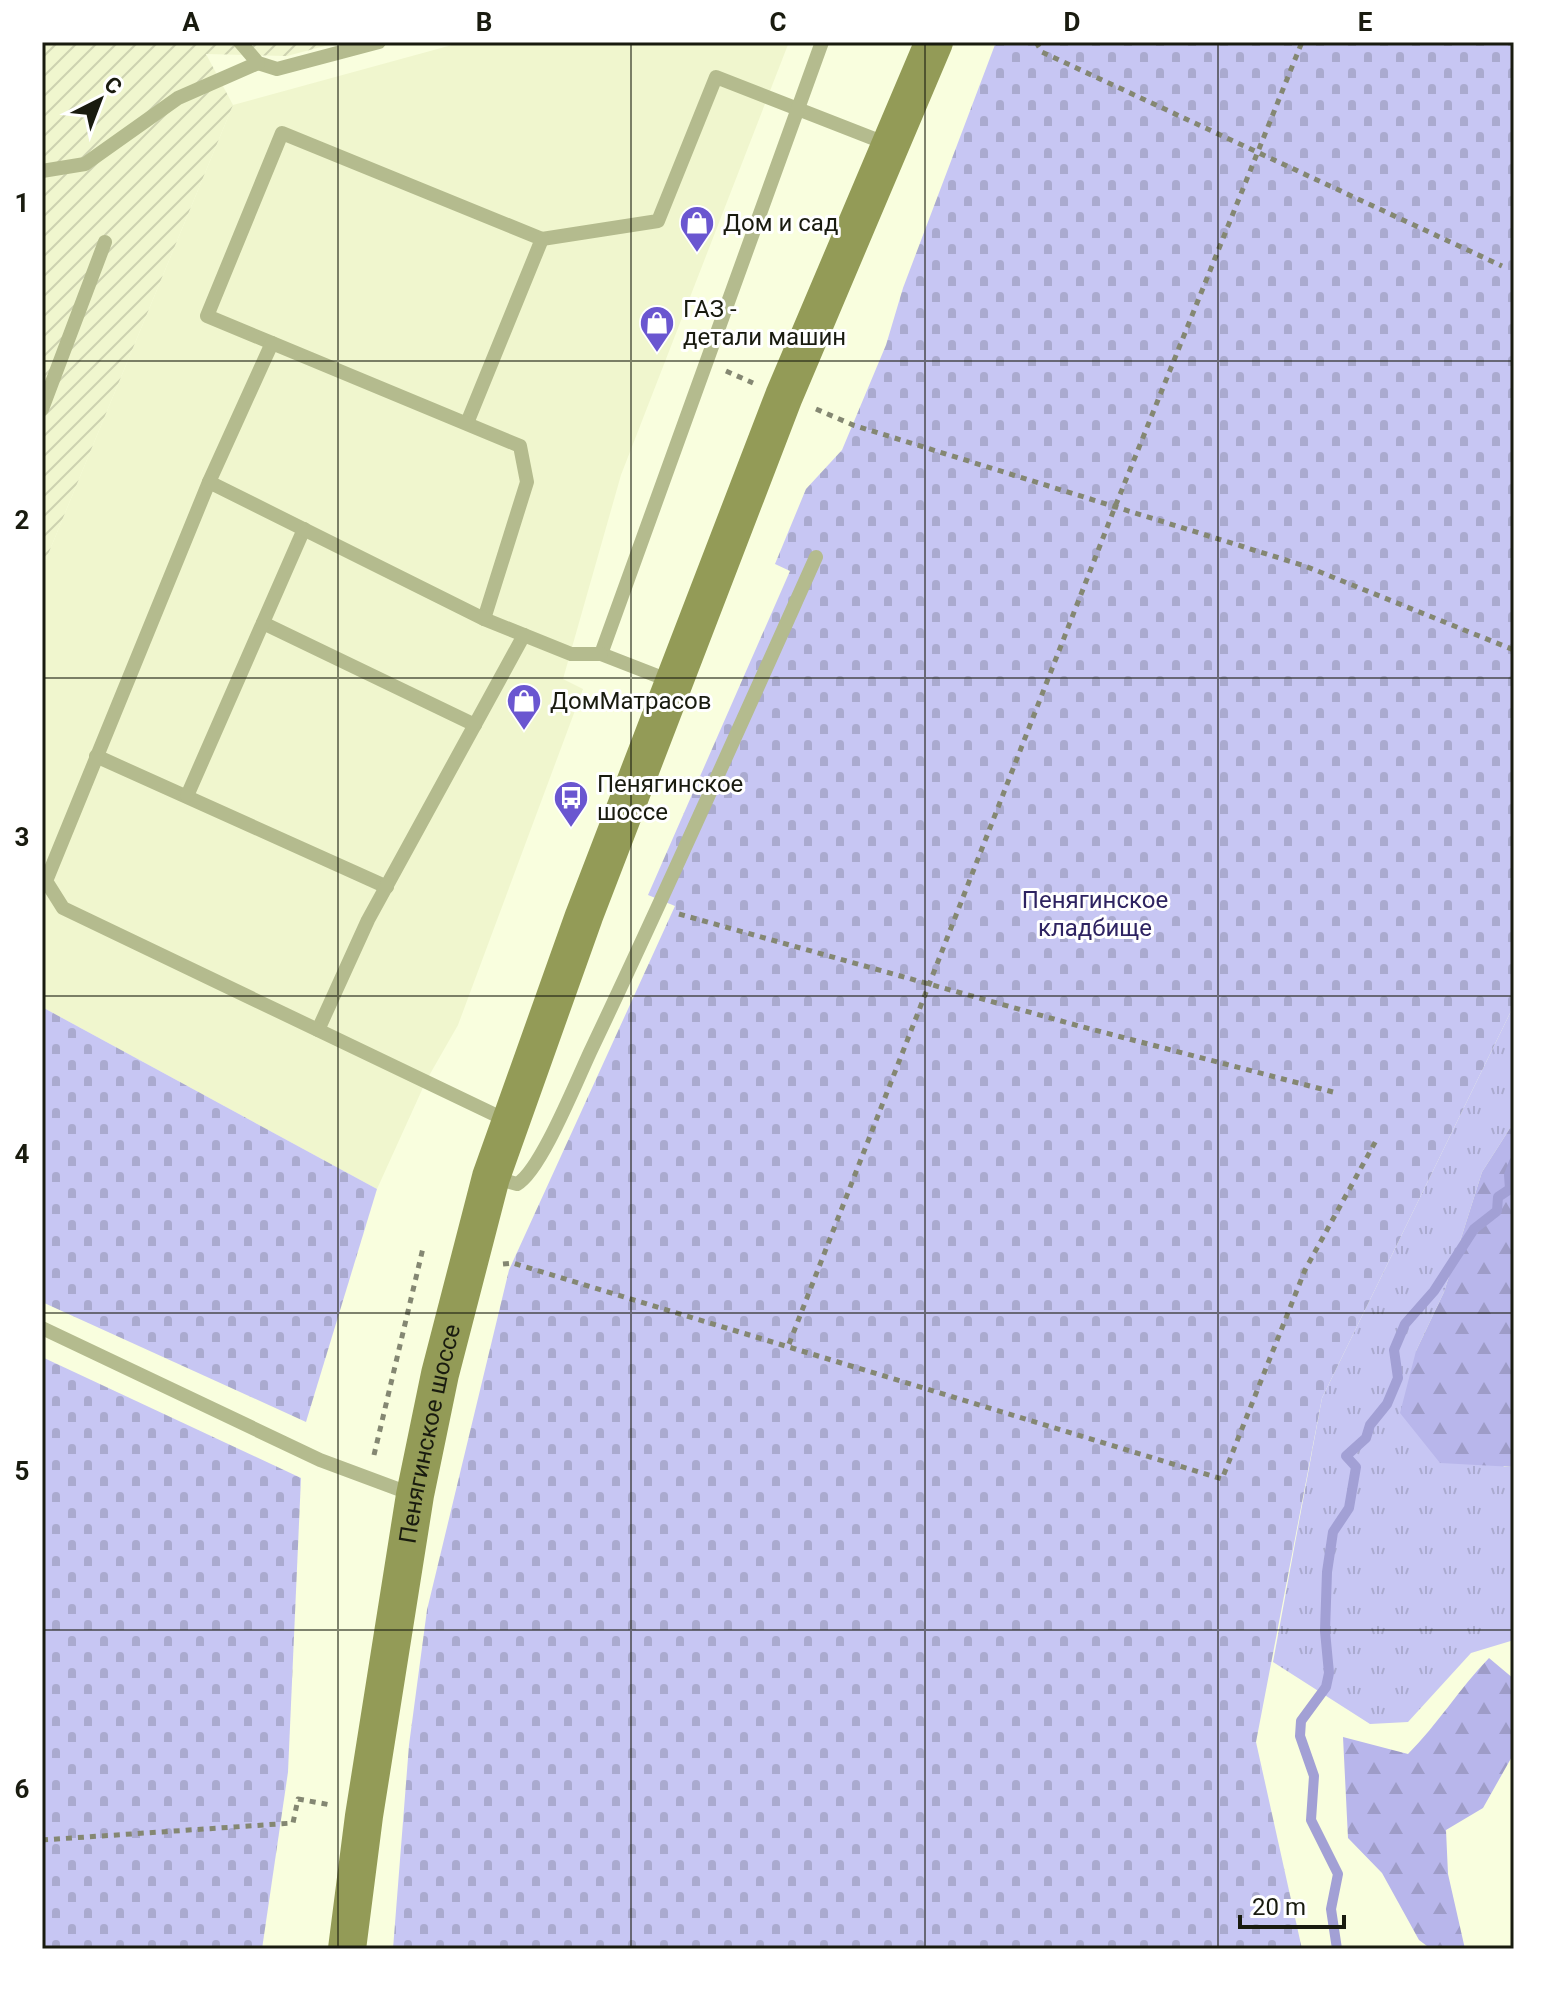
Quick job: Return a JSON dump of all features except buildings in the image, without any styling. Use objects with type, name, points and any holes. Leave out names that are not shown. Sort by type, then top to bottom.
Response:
[{"type":"main road","name":"Пенягинское шоссе","points":[[347,1949],[364,1816],[415,1495],[440,1374],[491,1177],[673,682],[784,396],[934,42]]},
{"type":"lane","points":[[240,42],[258,63],[277,69],[379,42]]},
{"type":"lane","points":[[601,654],[822,42]]},
{"type":"lane","points":[[42,171],[85,164],[178,98],[258,63]]},
{"type":"lane","points":[[484,619],[527,482],[520,446],[207,316],[282,133],[542,239],[658,221],[716,77],[890,145]]},
{"type":"lane","points":[[467,423],[542,239]]},
{"type":"lane","points":[[42,409],[105,242]]},
{"type":"lane","points":[[272,343],[209,482],[46,881],[63,908],[510,1121]]},
{"type":"lane","points":[[209,482],[484,619],[571,654],[601,654],[673,682]]},
{"type":"lane","points":[[187,796],[304,529]]},
{"type":"lane","points":[[491,1177],[517,1184],[526,1179],[658,910],[816,557]]},
{"type":"lane","points":[[263,623],[475,725]]},
{"type":"lane","points":[[318,1030],[387,887],[524,635]]},
{"type":"lane","points":[[96,756],[387,887]]},
{"type":"lane","points":[[42,1328],[320,1460],[415,1495]]},
{"type":"path","points":[[1036,42],[1042,52],[1502,266]]},
{"type":"path","points":[[789,1344],[1115,507],[1302,42]]},
{"type":"path","points":[[706,363],[765,388]]},
{"type":"path","points":[[819,411],[853,425],[1305,566],[1514,650]]},
{"type":"path","points":[[658,910],[1333,1092]]},
{"type":"path","points":[[494,1266],[513,1263],[789,1344],[1222,1479],[1305,1270],[1378,1137]]},
{"type":"path","points":[[42,1840],[293,1823],[298,1799],[316,1803]]},
{"type":"shaded area","points":[[42,42],[340,42],[287,56],[206,54],[233,105],[42,569]]},
{"type":"shaded area","points":[[463,42],[789,42],[621,475],[563,679],[583,689],[458,1025],[426,1081],[377,1189],[42,1007],[42,569],[233,105]]},
{"type":"green space","name":"Пенягинское кладбище","points":[[996,42],[1514,42],[1514,1005],[1322,1398],[1256,1742],[1302,1949],[393,1949],[409,1745],[427,1610],[509,1270],[675,906],[648,895],[790,571],[775,564],[806,489],[842,450],[886,345],[903,288]]},
{"type":"green space","points":[[1514,1005],[1514,1122],[1482,1172],[1444,1292],[1416,1351],[1504,1467],[1514,1467],[1514,1640],[1471,1653],[1408,1722],[1370,1724],[1273,1662],[1322,1398]]},
{"type":"green space","points":[[42,1007],[377,1189],[306,1422],[42,1302]]},
{"type":"green space","points":[[1514,1122],[1514,1467],[1440,1463],[1400,1413],[1416,1351],[1444,1292],[1482,1172]]},
{"type":"green space","points":[[42,1357],[301,1478],[288,1772],[262,1949],[42,1949]]},
{"type":"green space","points":[[1489,1658],[1514,1679],[1514,1753],[1483,1808],[1446,1830],[1448,1874],[1465,1949],[1431,1949],[1419,1940],[1382,1873],[1348,1838],[1343,1737],[1408,1754]]},
{"type":"waterway","points":[[1337,1949],[1331,1909],[1338,1874],[1311,1820],[1314,1776],[1300,1736],[1301,1721],[1326,1687],[1329,1673],[1325,1631],[1327,1572],[1333,1532],[1349,1508],[1356,1467],[1346,1456],[1366,1438],[1370,1425],[1387,1404],[1398,1378],[1394,1350],[1405,1324],[1434,1291],[1474,1229],[1497,1211],[1498,1197],[1510,1189],[1509,1175],[1514,1162]]},
{"type":"place","name":"Дом и сад","points":[[697,254]]},
{"type":"place","name":"ГАЗ - детали машин","points":[[657,354]]},
{"type":"place","name":"ДомМатрасов","points":[[524,732]]},
{"type":"place","name":"Пенягинское шоссе","points":[[571,829]]}]
